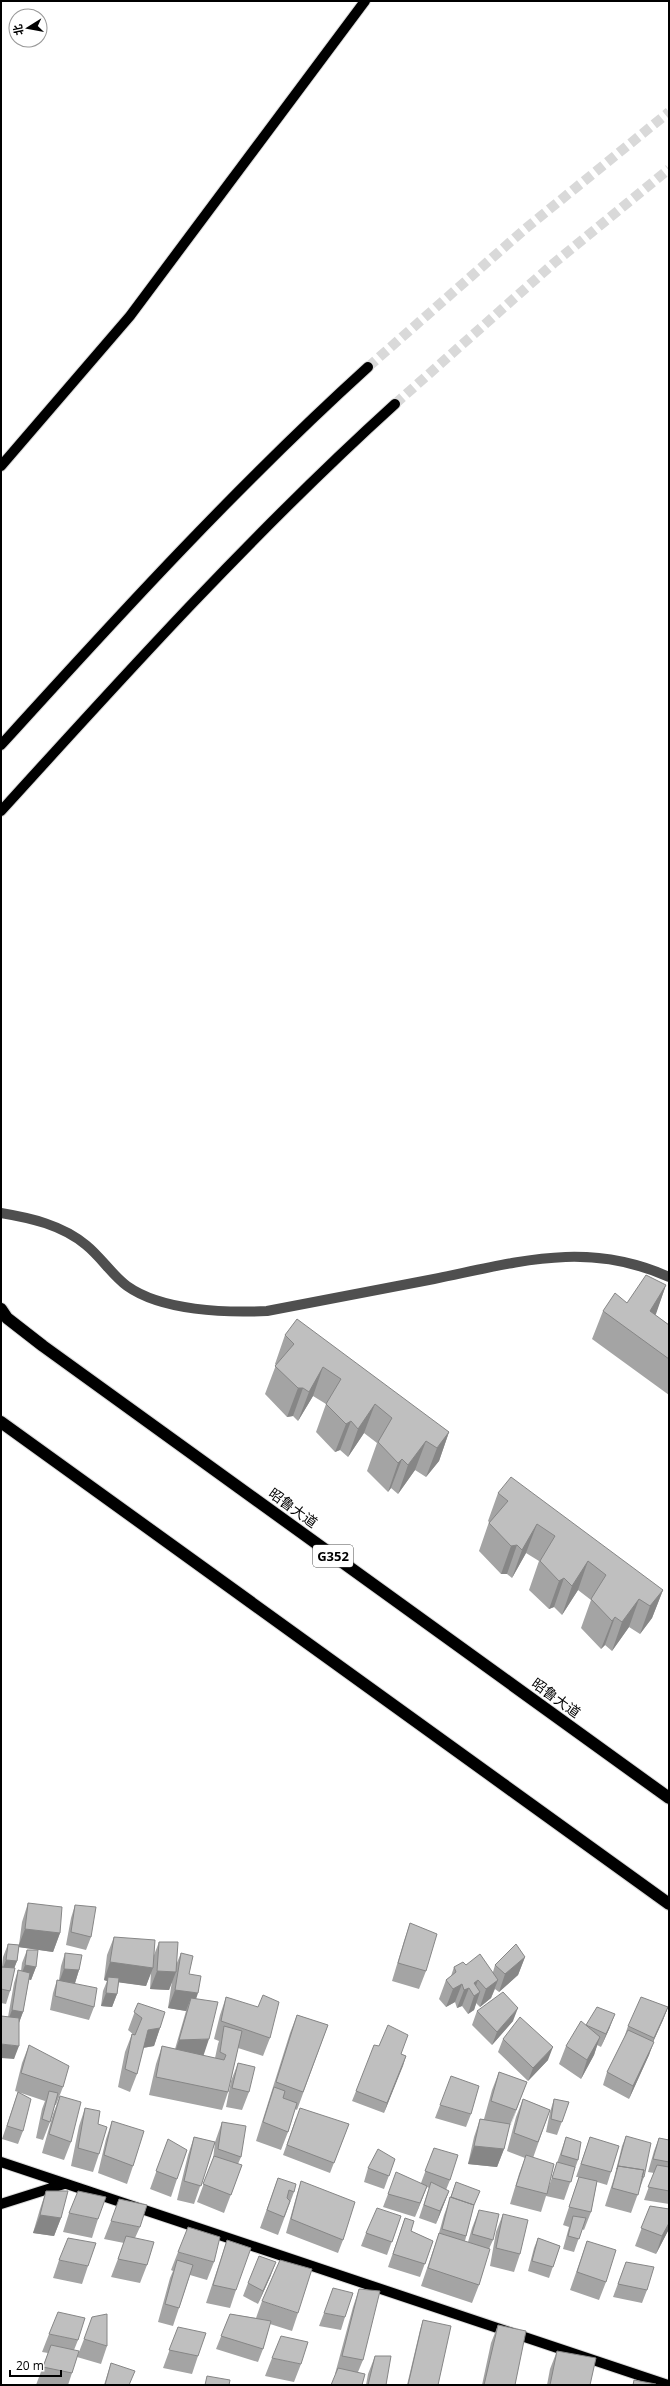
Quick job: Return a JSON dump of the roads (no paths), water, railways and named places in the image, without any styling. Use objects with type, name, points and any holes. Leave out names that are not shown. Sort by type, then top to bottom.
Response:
[{"type":"highway","name":"昭鲁大道","points":[[1,1309],[7,1318],[43,1346],[669,1798]]},
{"type":"highway","points":[[1,1422],[669,1904]]},
{"type":"main road","points":[[1,466],[130,316],[365,1]]},
{"type":"main road","points":[[1,745],[169,564],[268,462],[368,368]]},
{"type":"main road","points":[[1,811],[201,594],[300,494],[395,404]]},
{"type":"main road","points":[[1,2162],[668,2385]]},
{"type":"main road","points":[[1,2204],[64,2184]]},
{"type":"street","points":[[1,1213],[36,1219],[61,1230],[86,1244],[127,1286],[153,1299],[182,1306],[239,1312],[267,1311],[559,1256],[613,1258],[640,1265],[669,1277]]},
{"type":"tunnel","points":[[368,367],[525,229],[669,112]]},
{"type":"tunnel","points":[[395,404],[554,263],[669,169]]}]
